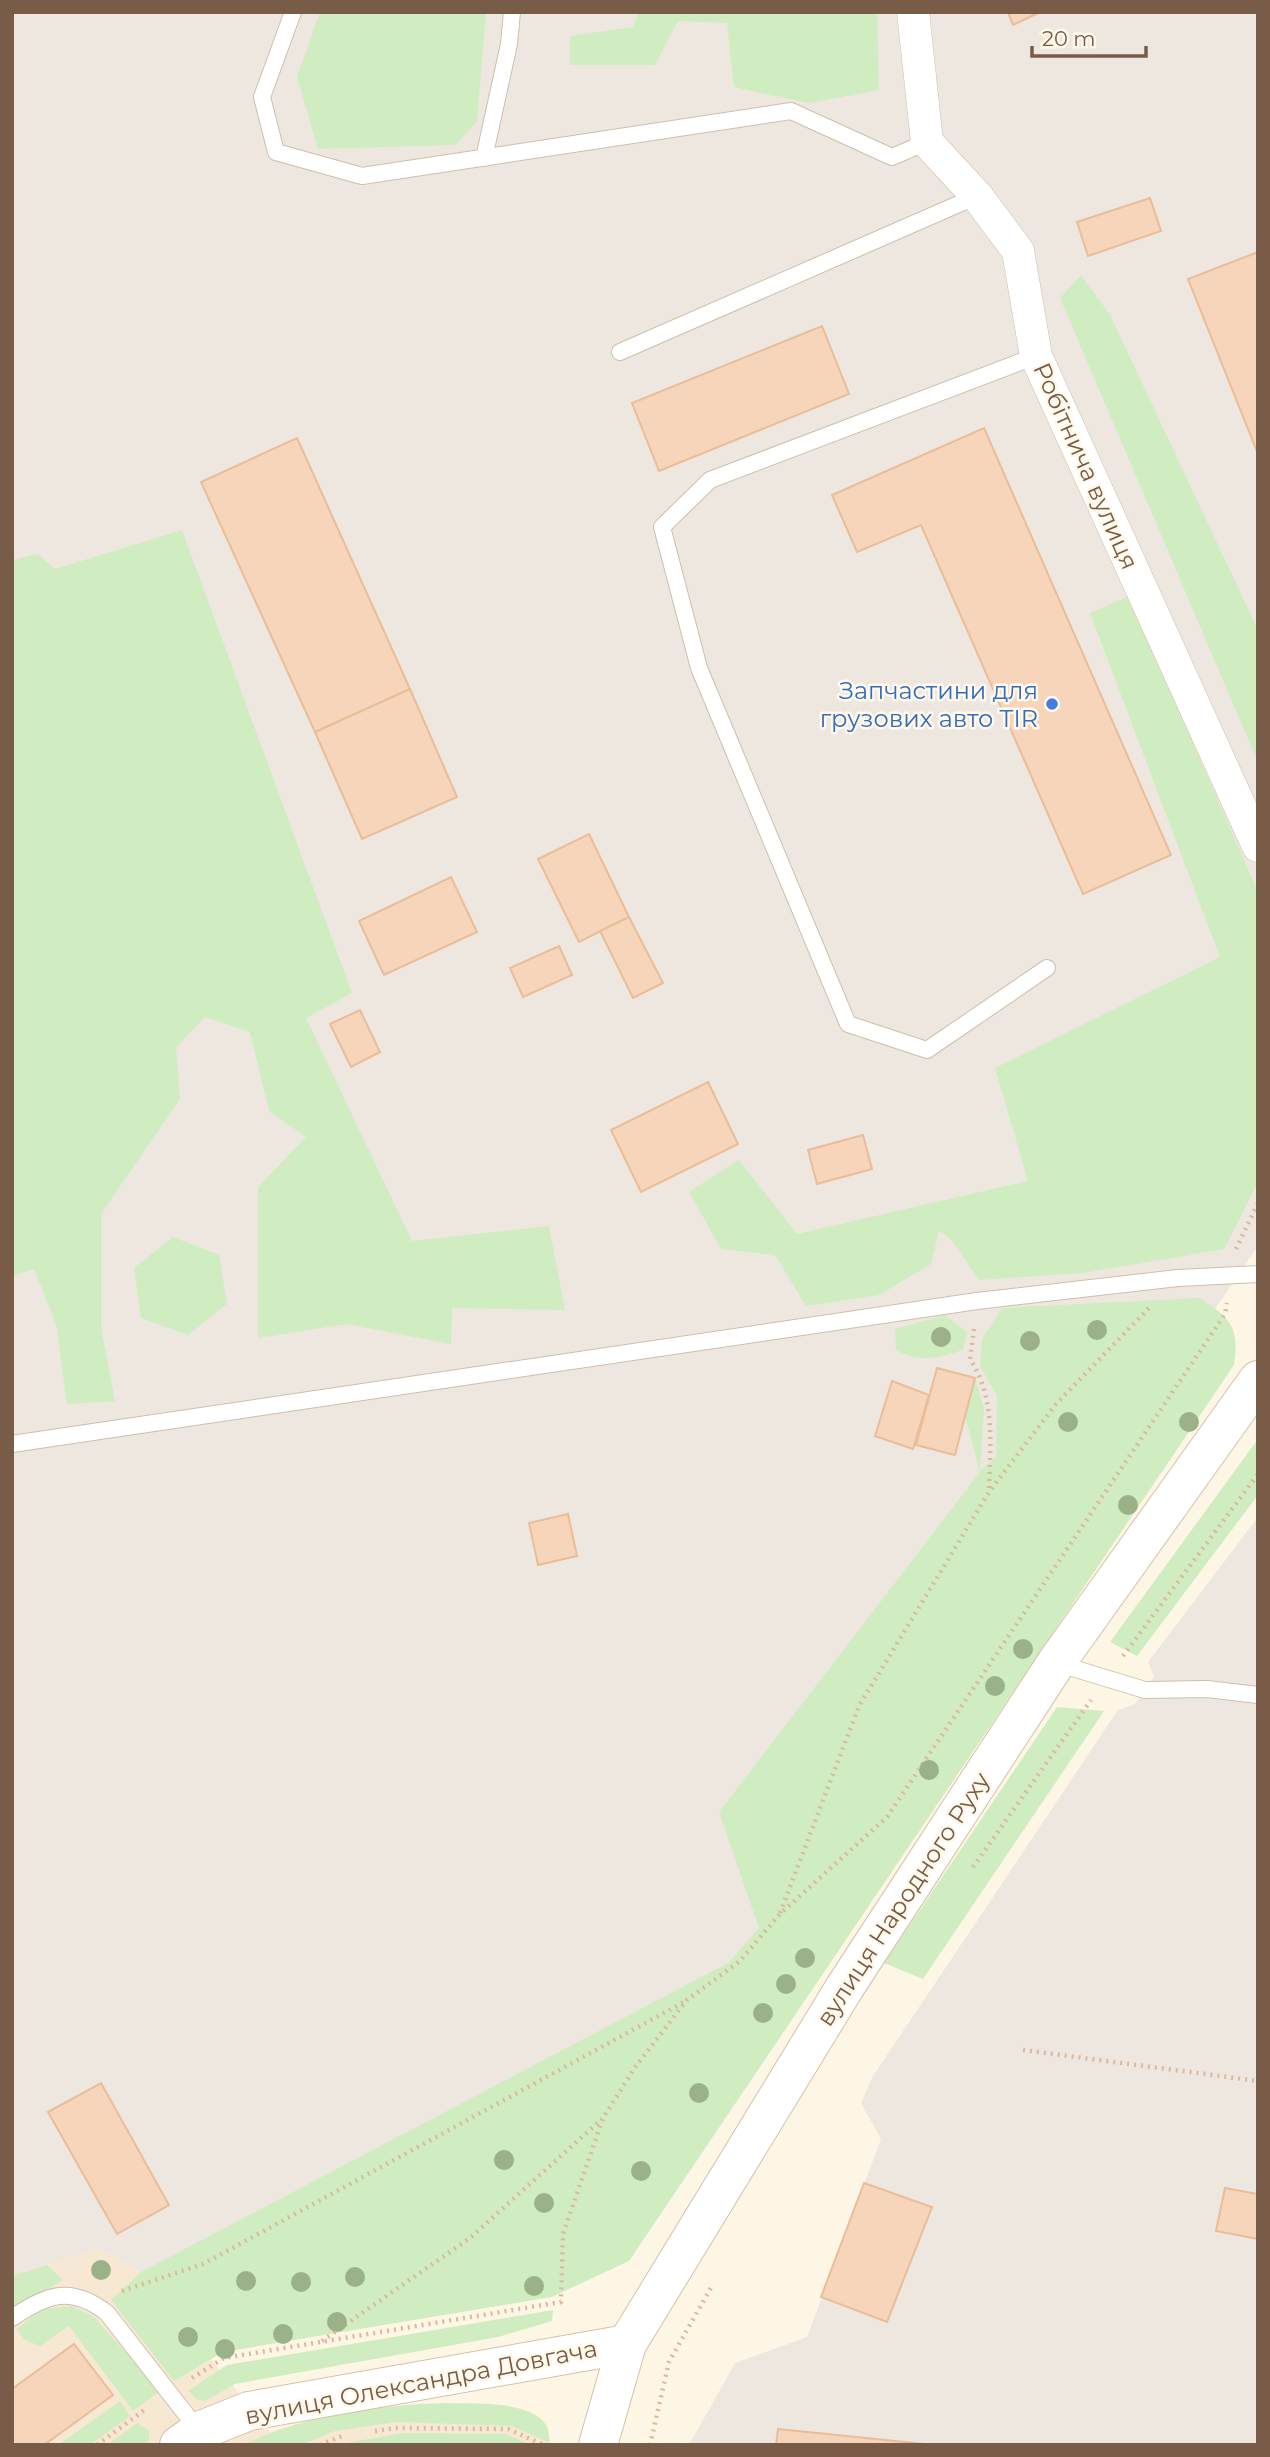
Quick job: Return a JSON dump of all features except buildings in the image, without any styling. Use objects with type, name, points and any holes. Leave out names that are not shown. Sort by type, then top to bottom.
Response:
[{"type":"street","points":[[913,12],[927,142]]},
{"type":"street","name":"Робітнича вулиця","points":[[927,142],[977,196],[1018,251],[1036,356],[1258,846]]},
{"type":"street","name":"вулиця Народного Руху","points":[[598,2445],[627,2344],[845,1987],[1056,1663],[1258,1380]]},
{"type":"street","name":"вулиця Олександра Довгача","points":[[189,2438],[249,2411],[627,2344]]},
{"type":"lane","points":[[293,12],[262,97],[275,152],[362,177],[791,111],[892,157],[927,142]]},
{"type":"lane","points":[[484,158],[509,44],[512,12]]},
{"type":"lane","points":[[620,352],[977,196]]},
{"type":"lane","points":[[1036,356],[710,480],[662,527],[699,668],[848,1024],[927,1050],[1046,968]]},
{"type":"lane","points":[[12,1444],[978,1301],[1178,1278],[1232,1278],[1258,1274]]},
{"type":"lane","points":[[1056,1663],[1144,1690],[1207,1689],[1258,1695]]},
{"type":"lane","points":[[12,2318],[42,2298],[75,2295],[91,2301],[107,2313],[169,2393],[189,2438]]},
{"type":"path","points":[[91,2301],[203,2264],[687,2000],[740,1961],[780,1914],[887,1817],[1225,1314],[1236,1242],[1258,1203]]},
{"type":"path","points":[[780,1914],[859,1706],[989,1492],[1056,1404],[1178,1278]]},
{"type":"path","points":[[978,1301],[970,1359],[981,1376],[990,1406],[989,1492]]},
{"type":"path","points":[[969,1872],[1106,1679],[1258,1474]]},
{"type":"path","points":[[97,2445],[169,2393],[224,2358],[561,2302],[563,2234],[603,2118],[636,2066],[687,2000]]},
{"type":"path","points":[[1023,2050],[1258,2081]]},
{"type":"path","points":[[319,2343],[470,2238],[603,2118]]},
{"type":"path","points":[[650,2445],[669,2362],[715,2279]]},
{"type":"path","points":[[371,2431],[397,2428],[508,2429],[544,2445]]},
{"type":"path","points":[[320,2445],[345,2435]]},
{"type":"shaded area","points":[[12,12],[1258,12],[1258,1246],[631,2168],[141,2272],[99,2248],[12,2276]]},
{"type":"shaded area","points":[[1258,1517],[1258,2445],[689,2445],[735,2363],[807,2337],[881,2139],[861,2103],[873,2076],[1118,1710],[1135,1704],[1154,1677],[1148,1662]]},
{"type":"shaded area","points":[[99,2248],[141,2272],[270,2432],[313,2419],[446,2403],[503,2405],[536,2415],[547,2426],[550,2445],[12,2445],[12,2276]]},
{"type":"green space","points":[[320,12],[486,12],[477,122],[455,145],[318,149],[297,77]]},
{"type":"green space","points":[[639,12],[877,12],[879,90],[809,103],[734,87],[727,23],[678,21],[655,65],[570,65],[570,36],[633,27]]},
{"type":"green space","points":[[1081,275],[1110,315],[1258,630],[1258,762],[1060,298]]},
{"type":"green space","points":[[182,530],[352,993],[306,1018],[412,1241],[549,1226],[565,1310],[452,1308],[451,1344],[347,1324],[258,1338],[258,1187],[306,1137],[269,1111],[250,1032],[205,1017],[176,1048],[180,1099],[101,1214],[101,1327],[115,1401],[67,1404],[56,1324],[34,1269],[12,1276],[12,560],[38,554],[55,569]]},
{"type":"green space","points":[[1129,596],[1258,892],[1258,1182],[1224,1249],[1082,1273],[979,1280],[951,1239],[939,1231],[931,1264],[879,1295],[806,1306],[775,1255],[721,1249],[689,1192],[739,1160],[797,1234],[1028,1181],[995,1068],[1220,957],[1090,613]]},
{"type":"green space","points":[[173,1237],[219,1255],[227,1304],[188,1335],[141,1318],[134,1268]]},
{"type":"green space","points":[[1200,1298],[1226,1318],[1234,1332],[1234,1365],[629,2261],[552,2297],[223,2352],[174,2381],[111,2300],[141,2272],[728,1963],[759,1928],[719,1812],[980,1472],[965,1416],[975,1378],[984,1408],[980,1471],[996,1457],[997,1396],[980,1366],[982,1339],[1002,1308]]},
{"type":"green space","points":[[945,1315],[967,1332],[963,1350],[921,1358],[896,1350],[895,1329]]},
{"type":"green space","points":[[1258,1439],[1258,1495],[1137,1656],[1110,1642]]},
{"type":"green space","points":[[1057,1707],[1104,1711],[923,1979],[884,1963]]},
{"type":"green space","points":[[47,2265],[63,2280],[12,2311],[12,2276]]},
{"type":"green space","points":[[71,2306],[93,2316],[160,2391],[133,2411],[69,2326],[40,2346],[25,2340],[17,2329],[42,2309]]},
{"type":"green space","points":[[553,2310],[552,2321],[498,2337],[235,2384],[205,2401],[196,2399],[188,2391],[227,2365]]},
{"type":"green space","points":[[120,2401],[130,2416],[90,2445],[58,2445]]},
{"type":"green space","points":[[446,2403],[501,2405],[530,2412],[540,2418],[547,2427],[550,2443],[512,2426],[397,2422],[335,2431],[301,2445],[243,2445],[316,2419],[368,2409]]},
{"type":"green space","points":[[137,2423],[149,2431],[149,2441],[143,2445],[107,2445]]},
{"type":"green space","points":[[403,2433],[506,2434],[531,2445],[334,2445]]},
{"type":"place","name":"Запчастини для грузових авто TIR","points":[[1052,704]]}]
